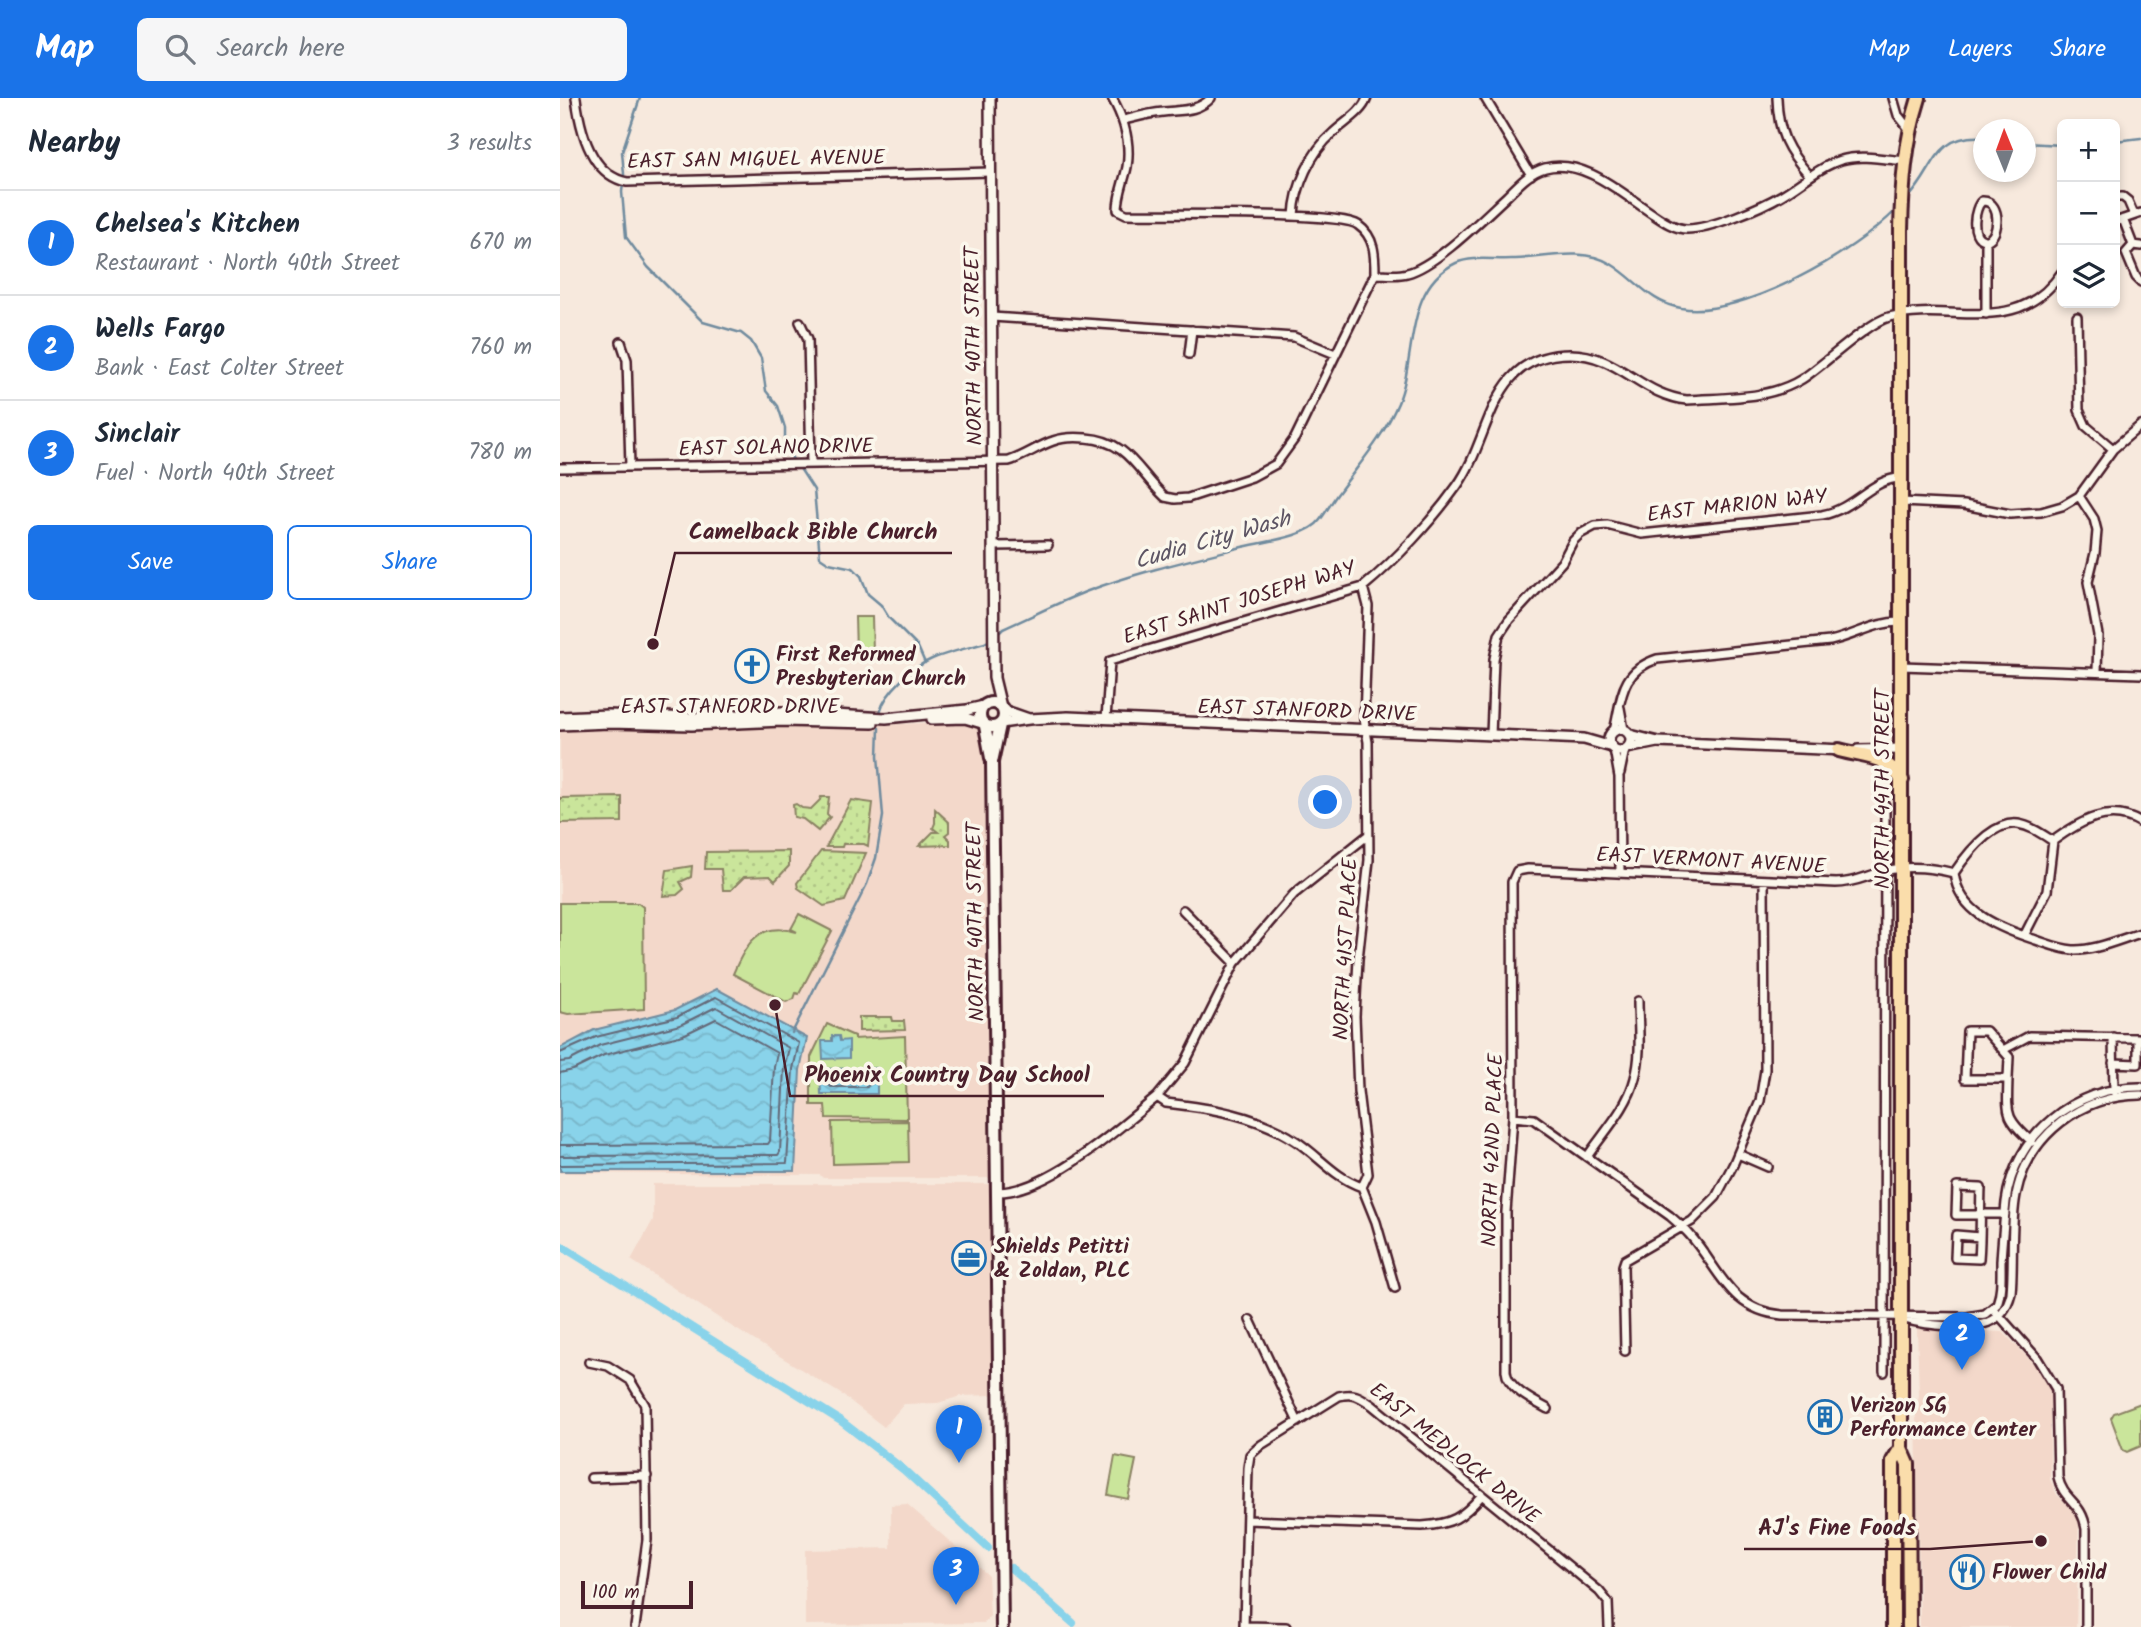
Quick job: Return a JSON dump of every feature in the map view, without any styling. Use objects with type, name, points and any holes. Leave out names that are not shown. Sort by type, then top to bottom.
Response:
[{"type":"main road","name":"NORTH 44TH STREET","points":[[1909,1627],[1908,1464],[1901,1448],[1901,230],[1904,161],[1919,98]]},
{"type":"main road","points":[[992,703],[1002,708],[1004,717],[1000,724],[993,728],[984,724],[979,716],[985,705],[992,703]]},
{"type":"main road","name":"NORTH 40TH STREET","points":[[984,724],[992,762],[1002,1627]]},
{"type":"main road","name":"NORTH 40TH STREET","points":[[992,762],[1000,724]]},
{"type":"main road","points":[[1839,750],[1884,761],[1902,780]]},
{"type":"main road","name":"NORTH 44TH STREET","points":[[1893,1627],[1893,1461],[1901,1448]]},
{"type":"street","name":"EAST SAN MIGUEL AVENUE","points":[[576,98],[581,124],[596,162],[607,174],[627,182],[991,172]]},
{"type":"street","name":"NORTH 40TH STREET","points":[[990,98],[994,678],[1002,708]]},
{"type":"street","points":[[993,460],[1009,461],[1054,441],[1070,437],[1107,441],[1119,447],[1165,497],[1188,498],[1252,477],[1276,464],[1295,438],[1375,274],[1375,254],[1371,240],[1356,222],[1345,219],[1126,214],[1118,210],[1118,196],[1128,165],[1127,141],[1124,120],[1112,98]]},
{"type":"street","points":[[1124,120],[1162,112],[1189,110],[1199,107],[1211,98]]},
{"type":"street","points":[[1294,216],[1296,198],[1312,159],[1330,135],[1361,110],[1367,98]]},
{"type":"street","points":[[1485,98],[1531,175]]},
{"type":"street","points":[[1777,98],[1781,133],[1788,148],[1810,176]]},
{"type":"street","points":[[1893,98],[1900,119],[1910,130]]},
{"type":"street","points":[[1375,274],[1408,273],[1424,265],[1464,236],[1531,175],[1541,169],[1555,166],[1576,167],[1593,175],[1666,223],[1689,229],[1769,203],[1810,176],[1841,160],[1853,158],[1904,161]]},
{"type":"street","points":[[2120,197],[2128,201],[2137,214],[2120,220]]},
{"type":"street","points":[[1988,201],[1995,210],[1995,230],[1994,236],[1986,240],[1978,237],[1976,211],[1977,205],[1988,201]]},
{"type":"street","points":[[2123,219],[2137,246],[2126,253],[2127,259],[2141,282]]},
{"type":"street","points":[[1986,240],[1986,314]]},
{"type":"street","points":[[1901,315],[2010,312],[2025,306],[2051,288],[2057,279]]},
{"type":"street","name":"EAST SAINT JOSEPH WAY","points":[[1105,719],[1110,661],[1363,587],[1385,567],[1457,486],[1468,468],[1500,392],[1520,369],[1535,361],[1559,355],[1589,356],[1618,366],[1652,391],[1675,399],[1759,394],[1779,390],[1801,380],[1881,320],[1901,315]]},
{"type":"street","points":[[992,317],[1294,338],[1335,354]]},
{"type":"street","points":[[2077,317],[2079,410],[2086,426],[2113,449]]},
{"type":"street","points":[[800,322],[808,339],[811,464]]},
{"type":"street","points":[[1189,354],[1192,330]]},
{"type":"street","points":[[621,342],[627,360],[630,467]]},
{"type":"street","points":[[1901,502],[1964,505],[2010,514],[2041,512],[2062,506],[2079,496],[2113,449],[2141,425]]},
{"type":"street","name":"EAST SOLANO DRIVE","points":[[560,468],[993,460]]},
{"type":"street","name":"EAST MARION WAY","points":[[1492,736],[1494,659],[1499,635],[1509,620],[1562,562],[1573,541],[1595,526],[1615,526],[1642,534],[1822,515],[1843,509],[1885,480],[1901,478]]},
{"type":"street","points":[[2079,496],[2094,519],[2097,531],[2088,582],[2098,635],[2096,672]]},
{"type":"street","points":[[994,546],[1048,545]]},
{"type":"street","name":"NORTH 41ST PLACE","points":[[1363,587],[1368,606],[1364,719],[1368,874],[1358,958],[1355,1016],[1358,1091],[1368,1174],[1362,1187],[1376,1222],[1395,1288]]},
{"type":"street","points":[[1620,873],[1619,778],[1609,741],[1623,688],[1630,675],[1641,666],[1657,659],[1830,641],[1854,635],[1881,623],[1902,622]]},
{"type":"street","points":[[1902,666],[2141,674]]},
{"type":"street","name":"NORTH 40TH STREET","points":[[985,705],[994,678]]},
{"type":"street","name":"EAST STANFORD DRIVE","points":[[560,717],[608,715],[694,718],[782,712],[887,718],[967,710],[985,705]]},
{"type":"street","points":[[1619,778],[1626,748],[1630,743],[1620,707]]},
{"type":"street","name":"EAST STANFORD DRIVE","points":[[1002,708],[1029,719]]},
{"type":"street","name":"EAST STANFORD DRIVE","points":[[560,725],[692,725],[782,721],[855,723],[956,717],[984,724]]},
{"type":"street","name":"EAST STANFORD DRIVE","points":[[1000,724],[1029,719],[1105,719],[1584,739],[1613,748],[1658,742],[1839,750],[1902,749]]},
{"type":"street","name":"EAST STANFORD DRIVE","points":[[1584,739],[1612,732],[1627,733],[1658,742]]},
{"type":"street","name":"NORTH 44TH STREET","points":[[1884,1372],[1885,805]]},
{"type":"street","points":[[2024,936],[2047,891],[2053,841],[2079,822],[2101,815],[2119,816],[2141,823]]},
{"type":"street","points":[[2053,841],[2034,829],[2017,824],[2002,826],[1976,846],[1954,873],[1956,887],[1986,921],[2024,936],[2073,950],[2088,949],[2141,933]]},
{"type":"street","points":[[998,1192],[1023,1189],[1058,1171],[1106,1138],[1157,1097],[1185,1063],[1235,963],[1294,894],[1367,836]]},
{"type":"street","name":"EAST VERMONT AVENUE","points":[[1517,871],[1528,869],[1850,883],[1902,869],[1954,873]]},
{"type":"street","name":"NORTH 42ND PLACE","points":[[1517,871],[1512,882],[1513,1117],[1506,1212],[1507,1379],[1537,1404],[1548,1409]]},
{"type":"street","points":[[1625,1351],[1625,1259],[1692,1222],[1716,1196],[1738,1154],[1760,1101],[1763,1087],[1764,880]]},
{"type":"street","points":[[1183,910],[1235,963]]},
{"type":"street","points":[[1587,1157],[1627,1098],[1636,1077],[1638,1001]]},
{"type":"street","points":[[2008,1079],[1965,1079],[1967,1031],[1986,1031],[2009,1057],[2007,1112],[2017,1128],[2034,1143]]},
{"type":"street","points":[[2003,1050],[2029,1036],[2138,1038],[2138,1064],[2113,1063]]},
{"type":"street","points":[[2113,1037],[2114,1093]]},
{"type":"street","points":[[1996,1312],[2011,1178],[2049,1122],[2071,1105],[2084,1098],[2141,1087]]},
{"type":"street","points":[[2114,1093],[2141,1095]]},
{"type":"street","points":[[1157,1097],[1167,1103],[1237,1114],[1274,1128],[1297,1141],[1340,1177],[1362,1187]]},
{"type":"street","points":[[1513,1117],[1534,1119],[1682,1227],[1731,1292],[1744,1304],[1782,1315],[1902,1318],[1919,1324],[1975,1327],[1986,1325],[1996,1312],[2007,1304],[2011,1293],[2016,1195],[2034,1143]]},
{"type":"street","points":[[1738,1154],[1768,1167]]},
{"type":"street","points":[[1980,1237],[1956,1236],[1955,1258],[1979,1259],[1980,1237],[1979,1214],[1980,1188],[1957,1187],[1956,1214],[1979,1214],[2005,1214]]},
{"type":"street","points":[[1996,1312],[2037,1358],[2056,1389],[2060,1488],[2079,1507],[2085,1521],[2086,1627]]},
{"type":"street","points":[[1250,1320],[1297,1422]]},
{"type":"street","points":[[589,1362],[608,1366],[630,1380],[641,1394],[645,1410],[647,1540],[635,1627]]},
{"type":"street","name":"EAST MEDLOCK DRIVE","points":[[1247,1520],[1250,1455],[1261,1444],[1339,1396],[1357,1395],[1604,1597],[1608,1602],[1609,1627]]},
{"type":"street","points":[[591,1478],[647,1476]]},
{"type":"street","points":[[1286,1627],[1244,1626],[1247,1520],[1422,1526],[1443,1524],[1463,1515],[1482,1495]]},
{"type":"shaded area","points":[[966,721],[982,728],[985,747],[990,945],[990,1178],[560,1173],[560,729],[693,730]]},
{"type":"shaded area","points":[[653,1184],[990,1184],[992,1395],[961,1396],[938,1403],[904,1404],[884,1427],[841,1394],[631,1260],[653,1220]]},
{"type":"shaded area","points":[[1917,1328],[2003,1332],[2035,1365],[2050,1390],[2050,1479],[2057,1495],[2079,1516],[2076,1627],[1920,1627]]},
{"type":"shaded area","points":[[907,1504],[988,1575],[990,1616],[984,1623],[805,1625],[805,1550],[891,1548],[891,1505]]},
{"type":"green space","points":[[855,617],[872,617],[873,651],[856,651]]},
{"type":"green space","points":[[622,797],[622,822],[560,823],[560,798]]},
{"type":"green space","points":[[821,797],[829,797],[827,814],[830,817],[818,831],[803,819],[794,817],[793,805],[811,809]]},
{"type":"green space","points":[[851,800],[873,803],[868,846],[843,844],[842,847],[826,847]]},
{"type":"green space","points":[[935,809],[949,822],[949,832],[945,835],[950,840],[950,845],[919,846],[933,832],[938,832],[933,828]]},
{"type":"green space","points":[[789,851],[789,866],[775,881],[770,876],[744,877],[731,890],[723,890],[721,869],[705,869],[706,852]]},
{"type":"green space","points":[[821,851],[866,853],[845,901],[824,906],[798,888],[797,883]]},
{"type":"green space","points":[[692,866],[691,877],[680,882],[684,889],[677,895],[663,896],[667,870]]},
{"type":"green space","points":[[560,903],[638,903],[643,907],[644,1009],[568,1014],[560,1012]]},
{"type":"green space","points":[[799,914],[832,931],[794,999],[786,1002],[733,974],[749,944],[763,932],[784,929],[797,932],[791,929]]},
{"type":"green space","points":[[859,1017],[892,1017],[893,1021],[904,1021],[905,1030],[859,1031]]},
{"type":"green space","points":[[827,1024],[854,1036],[854,1039],[905,1036],[907,1119],[826,1118],[825,1105],[811,1105],[811,1057]]},
{"type":"green space","points":[[908,1121],[909,1162],[833,1164],[832,1122]]},
{"type":"green space","points":[[2141,1403],[2141,1446],[2127,1452],[2123,1450],[2111,1418],[2114,1413]]},
{"type":"green space","points":[[1115,1456],[1136,1460],[1128,1499],[1108,1495]]},
{"type":"water","points":[[717,989],[807,1038],[800,1070],[795,1171],[560,1171],[560,1048],[594,1030],[675,1010]]},
{"type":"water","points":[[832,1036],[839,1036],[840,1041],[849,1040],[849,1058],[823,1059],[822,1041],[832,1041]]},
{"type":"water","points":[[877,1068],[877,1094],[821,1094],[820,1069]]},
{"type":"waterway","points":[[640,98],[622,152],[626,237],[648,267],[703,322],[741,333],[751,341],[761,358],[766,391],[778,406],[785,428],[785,447],[794,461]]},
{"type":"waterway","name":"Cudia City Wash","points":[[1908,198],[1945,148],[1954,141],[1973,138]]},
{"type":"waterway","name":"Cudia City Wash","points":[[2120,140],[2141,138]]},
{"type":"waterway","name":"Cudia City Wash","points":[[2036,144],[2057,145]]},
{"type":"waterway","name":"Cudia City Wash","points":[[997,635],[1003,629],[1104,585],[1183,562],[1284,538],[1314,526],[1386,427],[1404,385],[1419,307],[1427,289],[1439,274],[1456,263],[1476,259],[1587,256],[1611,264],[1660,301],[1681,308],[1706,309],[1765,293],[1796,279],[1854,245],[1896,210]]},
{"type":"waterway","points":[[799,467],[814,490],[820,557],[829,563],[853,568],[861,576],[868,594],[918,647],[925,663]]},
{"type":"waterway","name":"Cudia City Wash","points":[[880,712],[888,696],[917,668],[932,659],[991,639]]},
{"type":"waterway","name":"Cudia City Wash","points":[[792,1033],[867,884],[876,858],[883,816],[878,756],[879,728]]},
{"type":"waterway","points":[[560,1245],[841,1421],[904,1470],[988,1548]]},
{"type":"waterway","points":[[1011,1568],[1073,1623]]},
{"type":"place","name":"Camelback Bible Church","points":[[653,644]]},
{"type":"place","name":"First Reformed Presbyterian Church","points":[[752,666]]},
{"type":"place","name":"Phoenix Country Day School","points":[[775,1005]]},
{"type":"place","name":"Shields Petitti & Zoldan, PLC","points":[[969,1258]]},
{"type":"place","name":"Wells Fargo","points":[[1962,1370]]},
{"type":"place","name":"Verizon 5G Performance Center","points":[[1825,1417]]},
{"type":"place","name":"Chelsea's Kitchen","points":[[959,1463]]},
{"type":"place","name":"AJ's Fine Foods","points":[[2041,1541]]},
{"type":"place","name":"Flower Child","points":[[1967,1572]]},
{"type":"place","name":"Sinclair","points":[[956,1605]]}]
